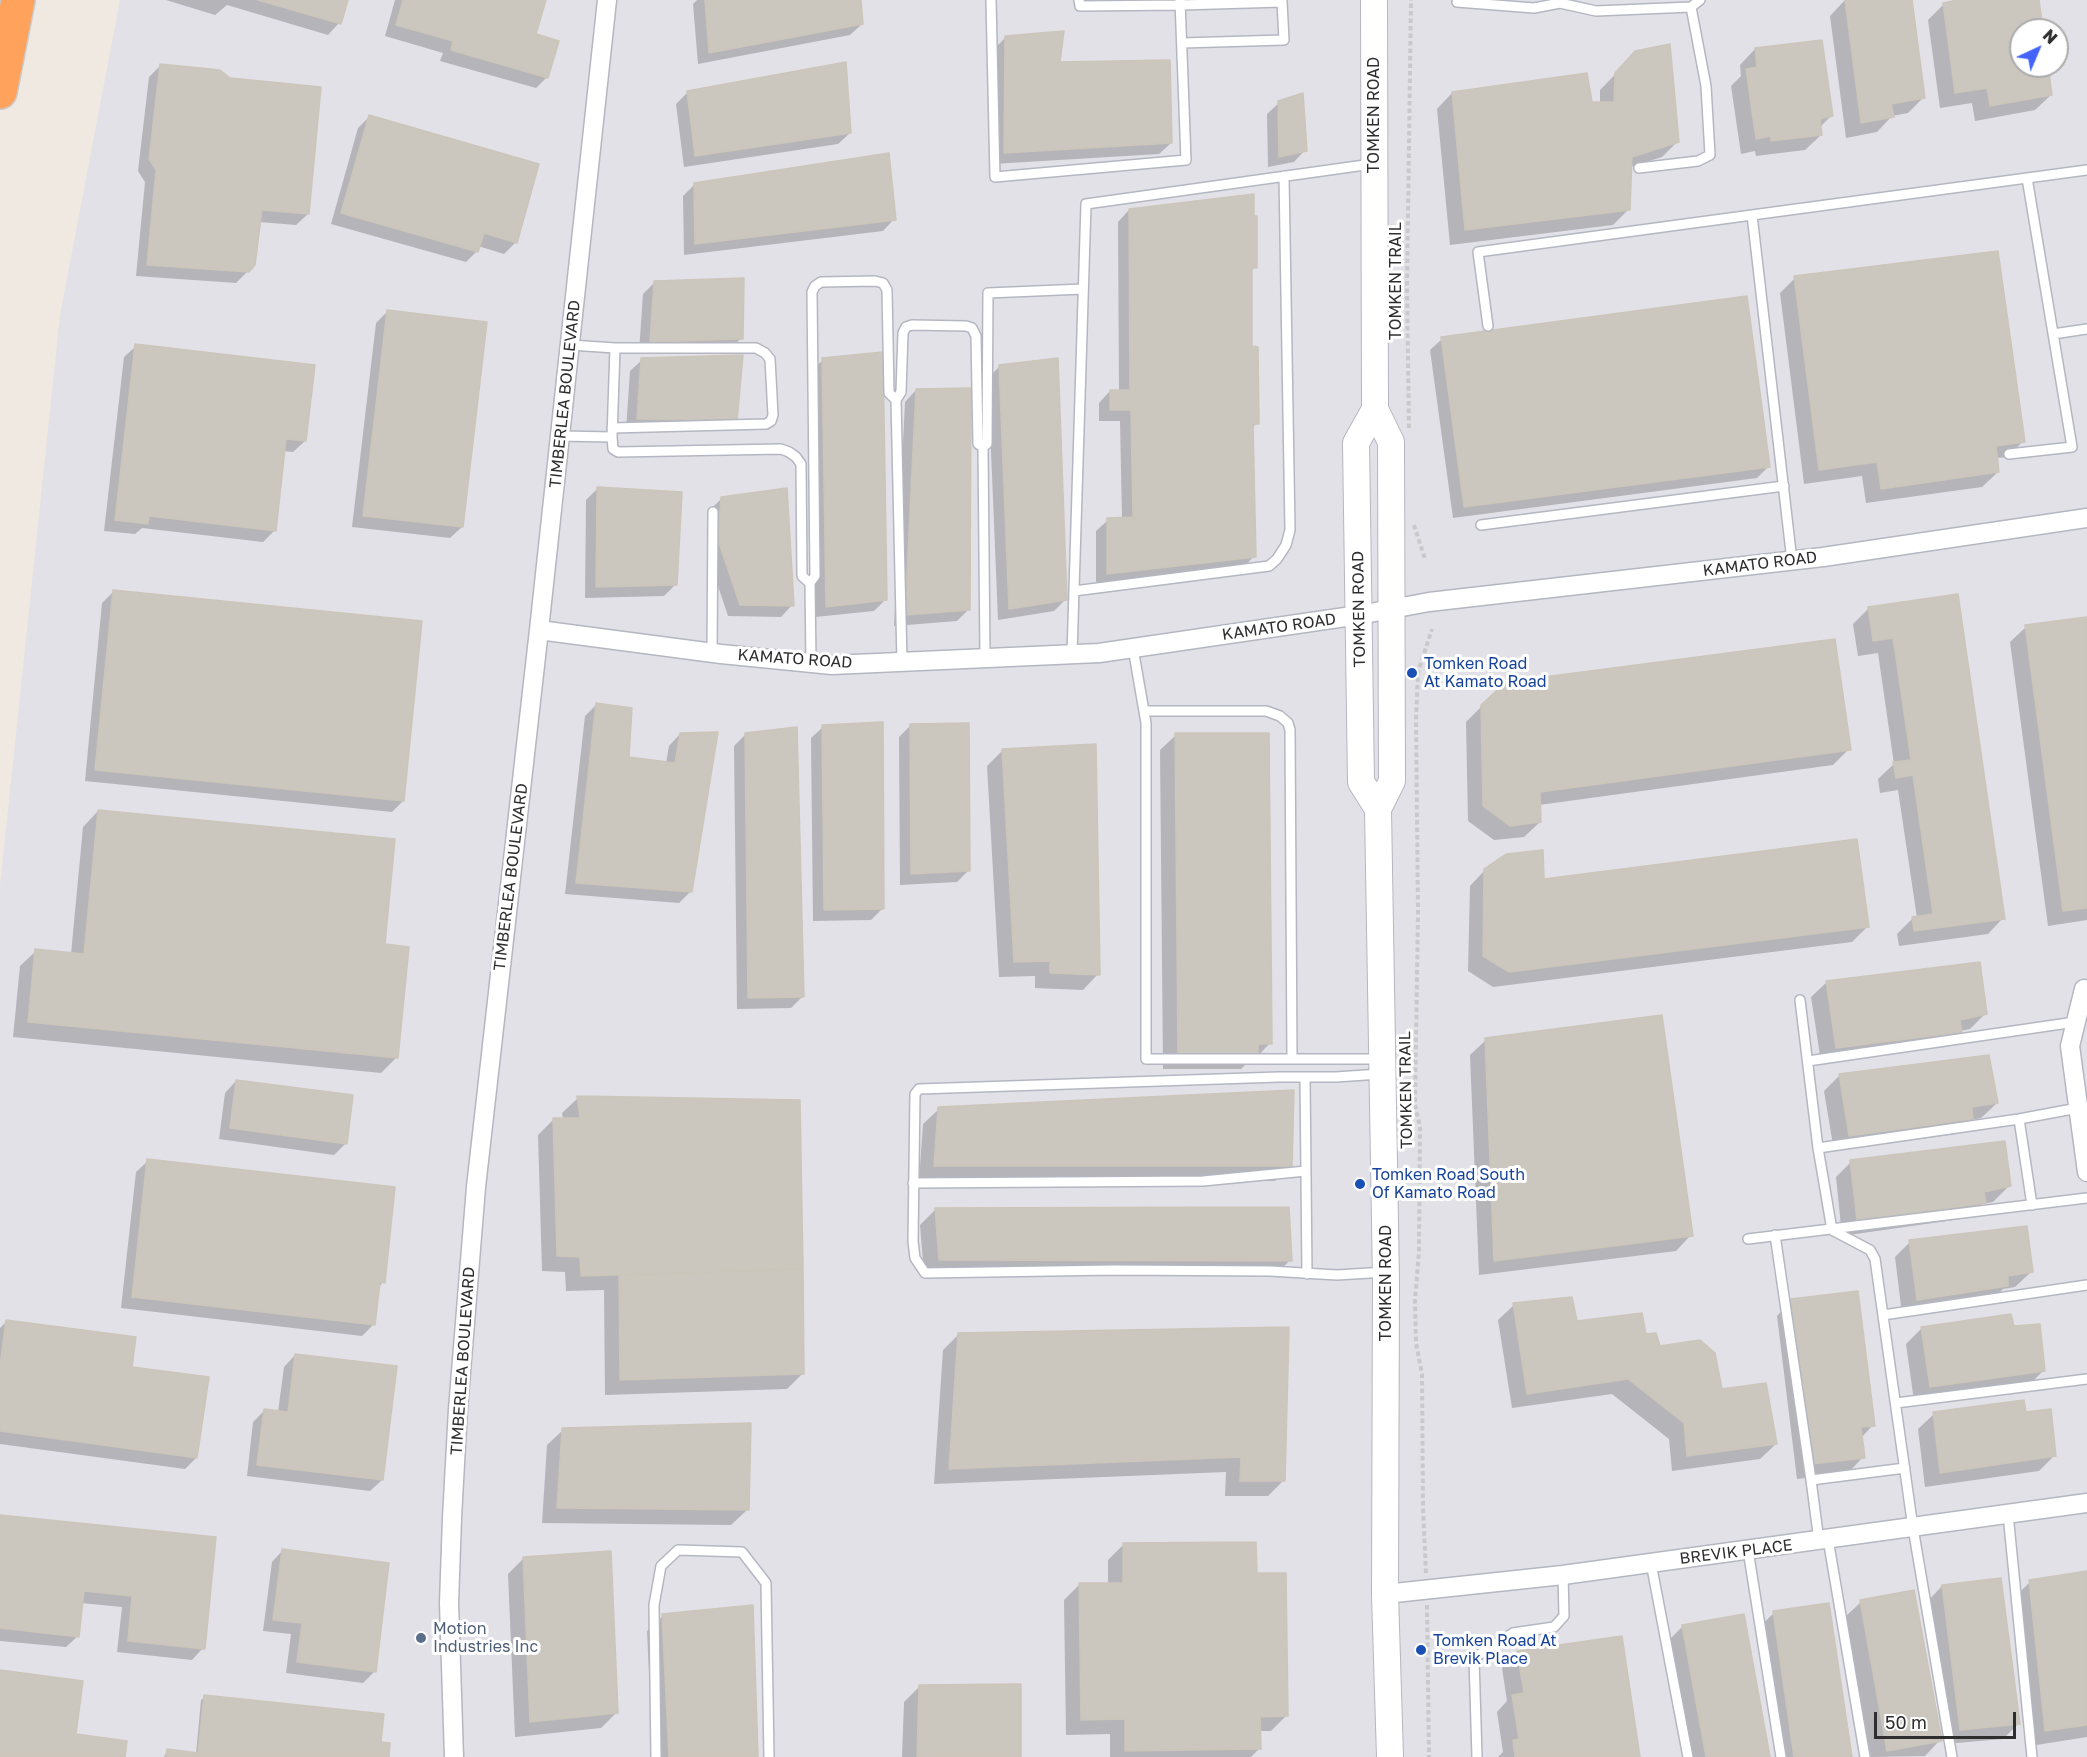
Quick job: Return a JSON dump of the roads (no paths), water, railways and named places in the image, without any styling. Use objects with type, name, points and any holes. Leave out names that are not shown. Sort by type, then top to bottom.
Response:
[{"type":"highway","points":[[0,92],[18,0]]},
{"type":"main road","name":"TOMKEN ROAD","points":[[1374,0],[1375,409],[1391,442],[1392,781],[1378,809],[1386,1272],[1385,1594],[1390,1757]]},
{"type":"main road","name":"TOMKEN ROAD","points":[[1375,409],[1356,444],[1361,782],[1378,809]]},
{"type":"street","name":"TIMBERLEA BOULEVARD","points":[[454,1757],[449,1603],[458,1409],[477,1181],[607,0]]},
{"type":"street","name":"KAMATO ROAD","points":[[539,630],[712,653],[832,665],[1072,654],[1133,648],[1359,615],[1430,602],[1792,561],[2087,518]]},
{"type":"street","points":[[2084,989],[2070,1046],[2087,1172]]},
{"type":"street","name":"BREVIK PLACE","points":[[1385,1594],[1563,1575],[2087,1503]]},
{"type":"lane","points":[[991,0],[995,177],[1186,160],[1180,3]]},
{"type":"lane","points":[[1079,0],[1080,6],[1282,1],[1284,40],[1182,43]]},
{"type":"lane","points":[[1457,2],[1534,8],[1563,1],[1596,11],[1691,7],[1700,0]]},
{"type":"lane","points":[[1639,168],[1698,161],[1710,155],[1706,86],[1691,7]]},
{"type":"lane","points":[[1072,654],[1086,204],[1374,164]]},
{"type":"lane","points":[[1488,326],[1478,252],[2087,170]]},
{"type":"lane","points":[[1074,591],[1269,566],[1277,559],[1286,545],[1290,530],[1284,176]]},
{"type":"lane","points":[[2008,454],[2072,447],[2027,178]]},
{"type":"lane","points":[[1752,215],[1792,561]]},
{"type":"lane","points":[[811,663],[810,583],[815,576],[812,292],[815,286],[821,282],[875,281],[882,283],[886,290],[889,393],[896,400]]},
{"type":"lane","points":[[985,658],[983,447],[987,444],[988,293],[1083,289]]},
{"type":"lane","points":[[902,662],[896,400],[901,392],[903,333],[906,327],[945,325],[972,328],[976,336],[978,444],[983,447]]},
{"type":"lane","points":[[2053,334],[2087,329]]},
{"type":"lane","points":[[560,436],[766,424],[771,421],[773,415],[770,359],[756,348],[615,348],[570,345]]},
{"type":"lane","points":[[615,348],[612,433],[614,449],[618,452],[781,449],[796,457],[801,464],[802,576],[810,583]]},
{"type":"lane","points":[[1481,525],[1784,486]]},
{"type":"lane","points":[[712,653],[713,512]]},
{"type":"lane","points":[[1133,648],[1146,723],[1146,1059],[1292,1058],[1382,1066]]},
{"type":"lane","points":[[1144,711],[1266,711],[1280,716],[1288,723],[1290,730],[1292,1058]]},
{"type":"lane","points":[[1800,1000],[1818,1148],[1832,1230]]},
{"type":"lane","points":[[1808,1061],[2075,1022]]},
{"type":"lane","points":[[1382,1066],[1336,1077],[919,1089],[915,1094],[914,1250],[915,1258],[925,1273],[1114,1270],[1270,1271],[1336,1275],[1386,1272]]},
{"type":"lane","points":[[1305,1077],[1307,1275]]},
{"type":"lane","points":[[1818,1148],[2019,1119],[2078,1108]]},
{"type":"lane","points":[[2019,1119],[2032,1205]]},
{"type":"lane","points":[[914,1183],[1203,1181],[1306,1171]]},
{"type":"lane","points":[[1748,1239],[2087,1198]]},
{"type":"lane","points":[[1832,1230],[1870,1250],[1875,1259],[1913,1528],[1952,1757]]},
{"type":"lane","points":[[1775,1235],[1811,1480],[1865,1757]]},
{"type":"lane","points":[[1883,1315],[2087,1285]]},
{"type":"lane","points":[[1896,1403],[2087,1379]]},
{"type":"lane","points":[[1811,1480],[1905,1468]]},
{"type":"lane","points":[[2008,1514],[2032,1757]]},
{"type":"lane","points":[[656,1757],[654,1605],[661,1566],[678,1550],[742,1552],[766,1583],[769,1757]]},
{"type":"lane","points":[[1748,1550],[1780,1757]]},
{"type":"lane","points":[[1651,1563],[1688,1757]]},
{"type":"lane","points":[[1477,1757],[1474,1658],[1513,1633],[1554,1627],[1564,1617],[1563,1575]]},
{"type":"place","name":"Tomken Road At Kamato Road","points":[[1412,673]]},
{"type":"place","name":"Tomken Road South Of Kamato Road","points":[[1360,1184]]},
{"type":"place","name":"Motion Industries Inc","points":[[421,1638]]},
{"type":"place","name":"Tomken Road At Brevik Place","points":[[1421,1650]]}]
